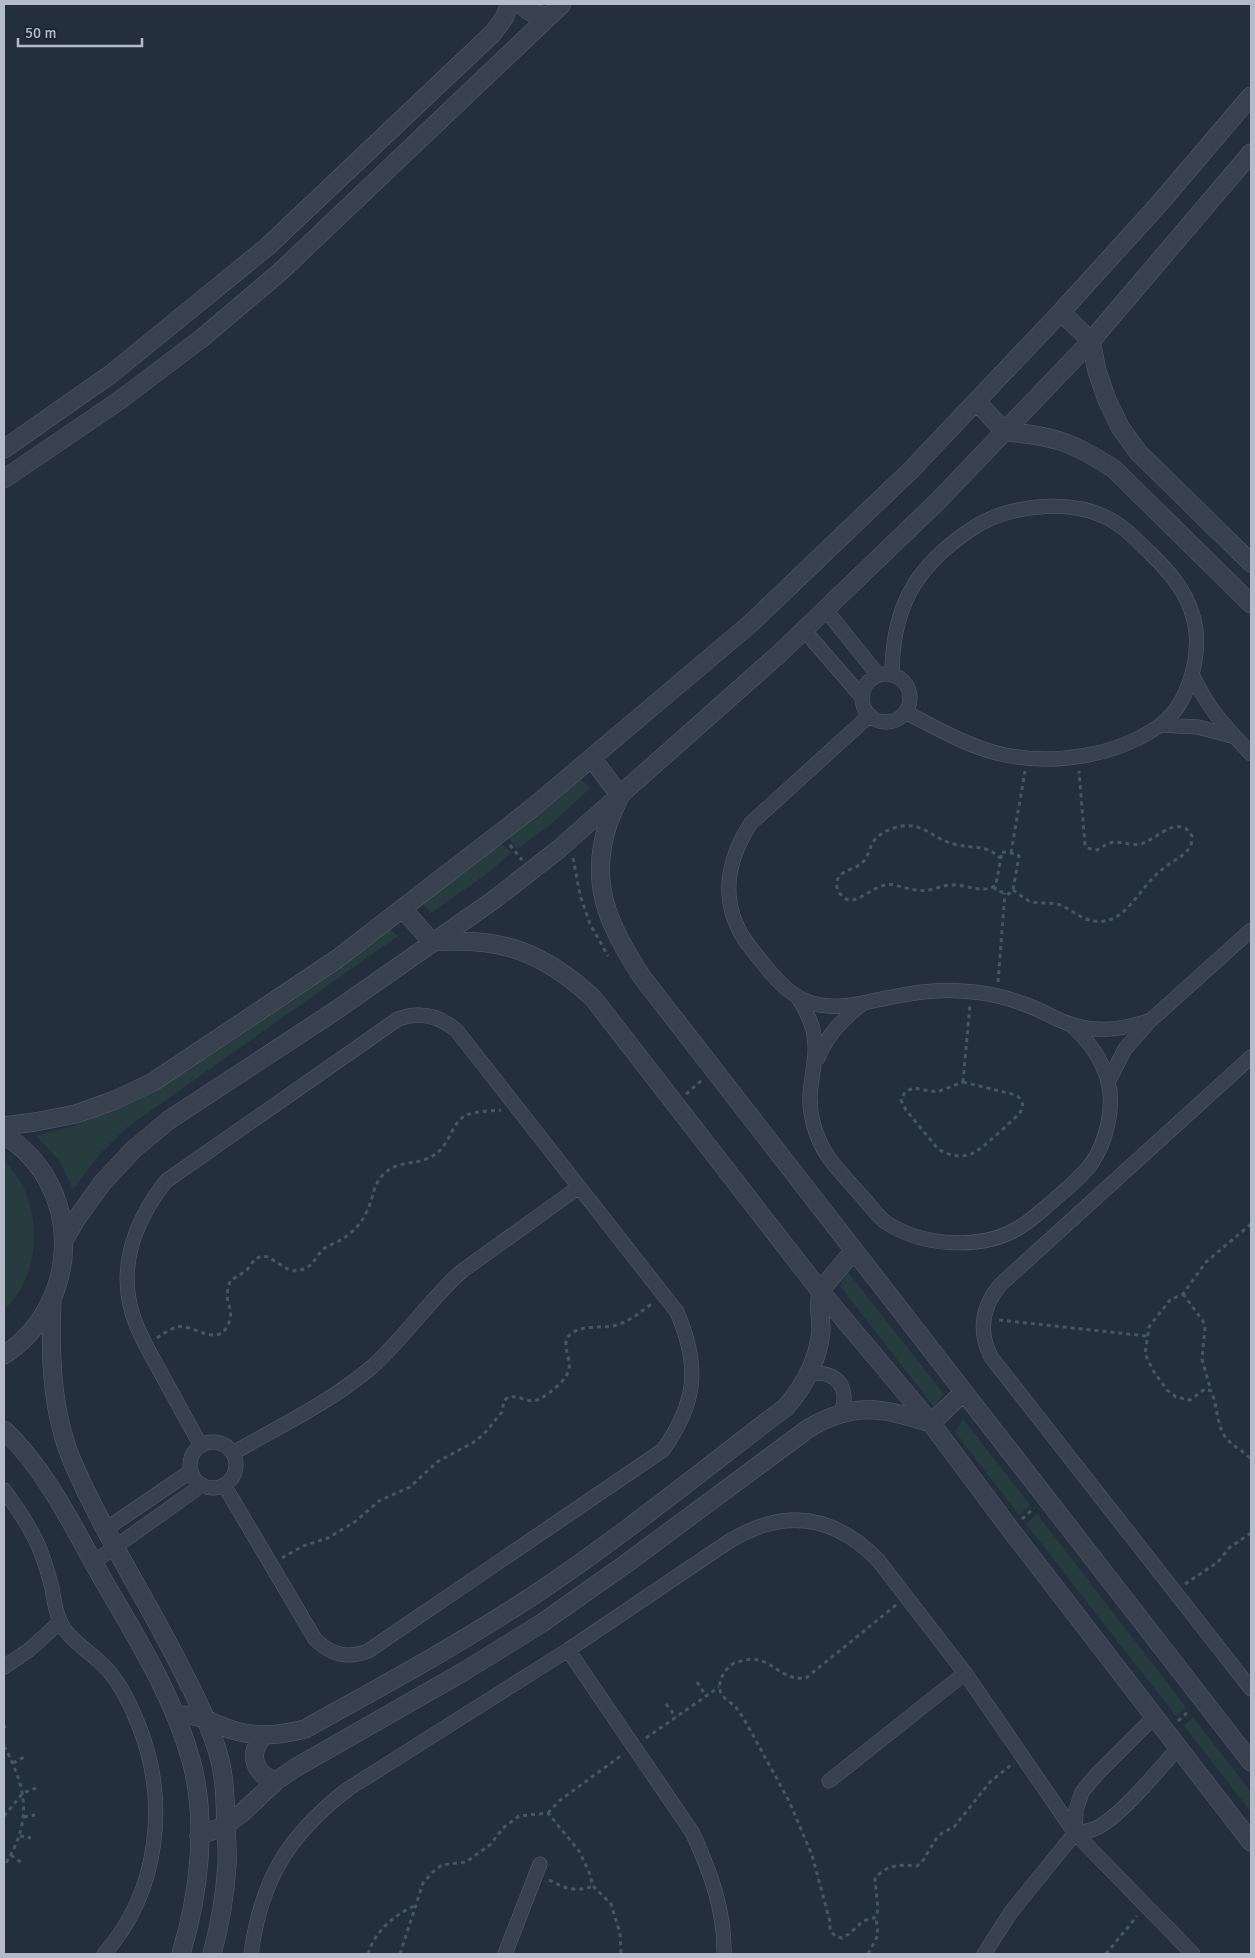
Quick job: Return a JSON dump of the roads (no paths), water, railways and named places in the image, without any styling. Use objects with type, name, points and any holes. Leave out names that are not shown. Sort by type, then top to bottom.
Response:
[{"type":"street","points":[[4,449],[111,374],[267,247],[493,33],[504,18],[510,4]]},
{"type":"street","points":[[522,4],[536,15],[549,16]]},
{"type":"street","points":[[4,479],[120,400],[202,338],[280,272],[562,4]]},
{"type":"street","points":[[4,1126],[76,1114],[116,1100],[153,1082],[337,959],[500,833],[592,758],[750,624],[912,470],[1061,312],[1159,204],[1251,96]]},
{"type":"street","points":[[64,1240],[77,1218],[104,1182],[134,1149],[169,1120],[335,1011],[495,899],[559,849],[620,796],[804,630],[938,501],[1091,341],[1251,153]]},
{"type":"street","points":[[1061,312],[1091,341],[1097,371],[1107,400],[1120,427],[1138,452],[1251,562]]},
{"type":"street","points":[[977,402],[1005,432],[1034,434],[1063,441],[1090,453],[1114,469],[1251,604]]},
{"type":"street","points":[[885,675],[901,609],[914,583],[936,558],[972,528],[1017,510],[1058,506],[1080,509],[1100,515],[1118,524],[1169,572],[1182,589],[1191,609],[1196,630],[1196,645],[1192,674],[1182,698],[1161,725],[1135,740],[1107,750],[1078,757],[1027,758],[983,749],[905,712]]},
{"type":"street","points":[[825,609],[885,675]]},
{"type":"street","points":[[804,630],[862,697]]},
{"type":"street","points":[[1192,674],[1210,708],[1251,754]]},
{"type":"street","points":[[885,675],[898,677],[907,687],[910,700],[905,712],[900,717],[888,722],[875,719],[870,715],[865,710],[862,697],[868,681],[885,675]]},
{"type":"street","points":[[870,715],[751,823],[740,841],[732,860],[729,887],[735,922],[745,940],[778,981],[797,996],[818,1005],[841,1007],[926,991],[971,991],[997,996],[1038,1009],[1071,1025],[1091,1029],[1112,1030],[1132,1027],[1151,1020]]},
{"type":"street","points":[[1161,725],[1198,727],[1235,737]]},
{"type":"street","points":[[592,758],[620,796]]},
{"type":"street","points":[[620,796],[608,824],[601,855],[601,886],[608,916],[623,948],[642,978],[708,1075],[854,1251],[1251,1762]]},
{"type":"street","points":[[402,908],[432,942]]},
{"type":"street","points":[[1108,1082],[1125,1049],[1151,1020],[1251,930]]},
{"type":"street","points":[[432,942],[462,940],[491,942],[520,950],[547,962],[571,978],[593,998],[681,1099],[821,1292],[931,1423],[1010,1529],[1251,1842]]},
{"type":"street","points":[[797,996],[809,1016],[814,1031],[815,1064]]},
{"type":"street","points":[[864,1002],[834,1029],[823,1046],[815,1064],[810,1088],[811,1112],[817,1136],[829,1158],[885,1222],[909,1234],[942,1242],[963,1243],[984,1240],[1022,1226],[1079,1179],[1092,1163],[1101,1145],[1107,1126],[1109,1105],[1108,1082],[1095,1052],[1084,1037],[1071,1025]]},
{"type":"street","points":[[201,1446],[145,1345],[135,1322],[129,1297],[128,1272],[131,1247],[139,1223],[166,1181],[398,1020],[410,1015],[423,1014],[447,1022],[518,1109],[676,1312],[686,1335],[692,1359],[692,1383],[687,1408],[680,1423],[663,1450],[368,1652],[357,1655],[345,1656],[334,1654],[323,1648],[315,1640],[224,1485]]},
{"type":"street","points":[[1251,1057],[1000,1285],[992,1295],[983,1318],[984,1338],[991,1357],[1251,1688]]},
{"type":"street","points":[[4,1135],[29,1156],[44,1174],[54,1195],[61,1217],[64,1240],[62,1271],[52,1300],[40,1320],[24,1339],[4,1355]]},
{"type":"street","points":[[233,1453],[358,1378],[397,1342],[445,1286],[462,1271],[579,1187]]},
{"type":"street","points":[[175,1715],[196,1715],[243,1733],[264,1736],[304,1729],[451,1647],[534,1595],[617,1537],[786,1407],[799,1392],[809,1375],[817,1354],[821,1332],[821,1292],[854,1251]]},
{"type":"street","points":[[52,1300],[50,1341],[53,1382],[60,1422],[72,1462],[115,1547],[174,1652],[206,1718],[218,1754],[226,1792],[228,1864],[218,1930],[212,1954]]},
{"type":"street","points":[[809,1375],[825,1373],[839,1382],[845,1397],[841,1412]]},
{"type":"street","points":[[931,1423],[964,1392]]},
{"type":"street","points":[[199,1836],[226,1825],[242,1813],[276,1781],[295,1768],[463,1672],[542,1623],[824,1419],[841,1412],[866,1409],[890,1411],[931,1423]]},
{"type":"street","points":[[4,1430],[41,1473],[67,1513],[150,1662],[175,1715],[191,1761],[198,1798],[199,1865],[191,1921],[181,1954]]},
{"type":"street","points":[[212,1442],[218,1443],[224,1445],[233,1453],[236,1465],[235,1471],[224,1485],[212,1488],[202,1485],[191,1471],[192,1457],[201,1446],[212,1442]]},
{"type":"street","points":[[106,1529],[191,1471]]},
{"type":"street","points":[[94,1562],[202,1485]]},
{"type":"street","points":[[4,1490],[24,1517],[41,1551],[52,1588],[54,1606],[60,1622],[71,1637],[101,1663],[118,1683],[136,1718],[152,1770],[156,1800],[155,1838],[148,1875],[134,1910],[115,1942],[104,1954]]},
{"type":"street","points":[[67,1513],[91,1498]]},
{"type":"street","points":[[251,1954],[257,1920],[267,1888],[281,1859],[300,1832],[322,1809],[348,1789],[568,1650],[746,1531],[766,1524],[807,1521],[827,1526],[846,1534],[864,1546],[878,1560],[964,1674],[1076,1833],[1194,1954]]},
{"type":"street","points":[[4,1667],[29,1650],[60,1622]]},
{"type":"street","points":[[568,1650],[692,1832],[705,1860],[715,1889],[722,1920],[724,1954]]},
{"type":"street","points":[[828,1781],[964,1674]]},
{"type":"street","points":[[1076,1833],[1076,1810],[1082,1792],[1098,1772],[1154,1717]]},
{"type":"street","points":[[264,1736],[258,1741],[254,1749],[256,1766],[268,1779],[276,1781]]},
{"type":"street","points":[[984,1954],[1011,1912],[1076,1833],[1095,1829],[1110,1819],[1126,1805],[1178,1748]]},
{"type":"street","points":[[505,1954],[538,1869]]}]
